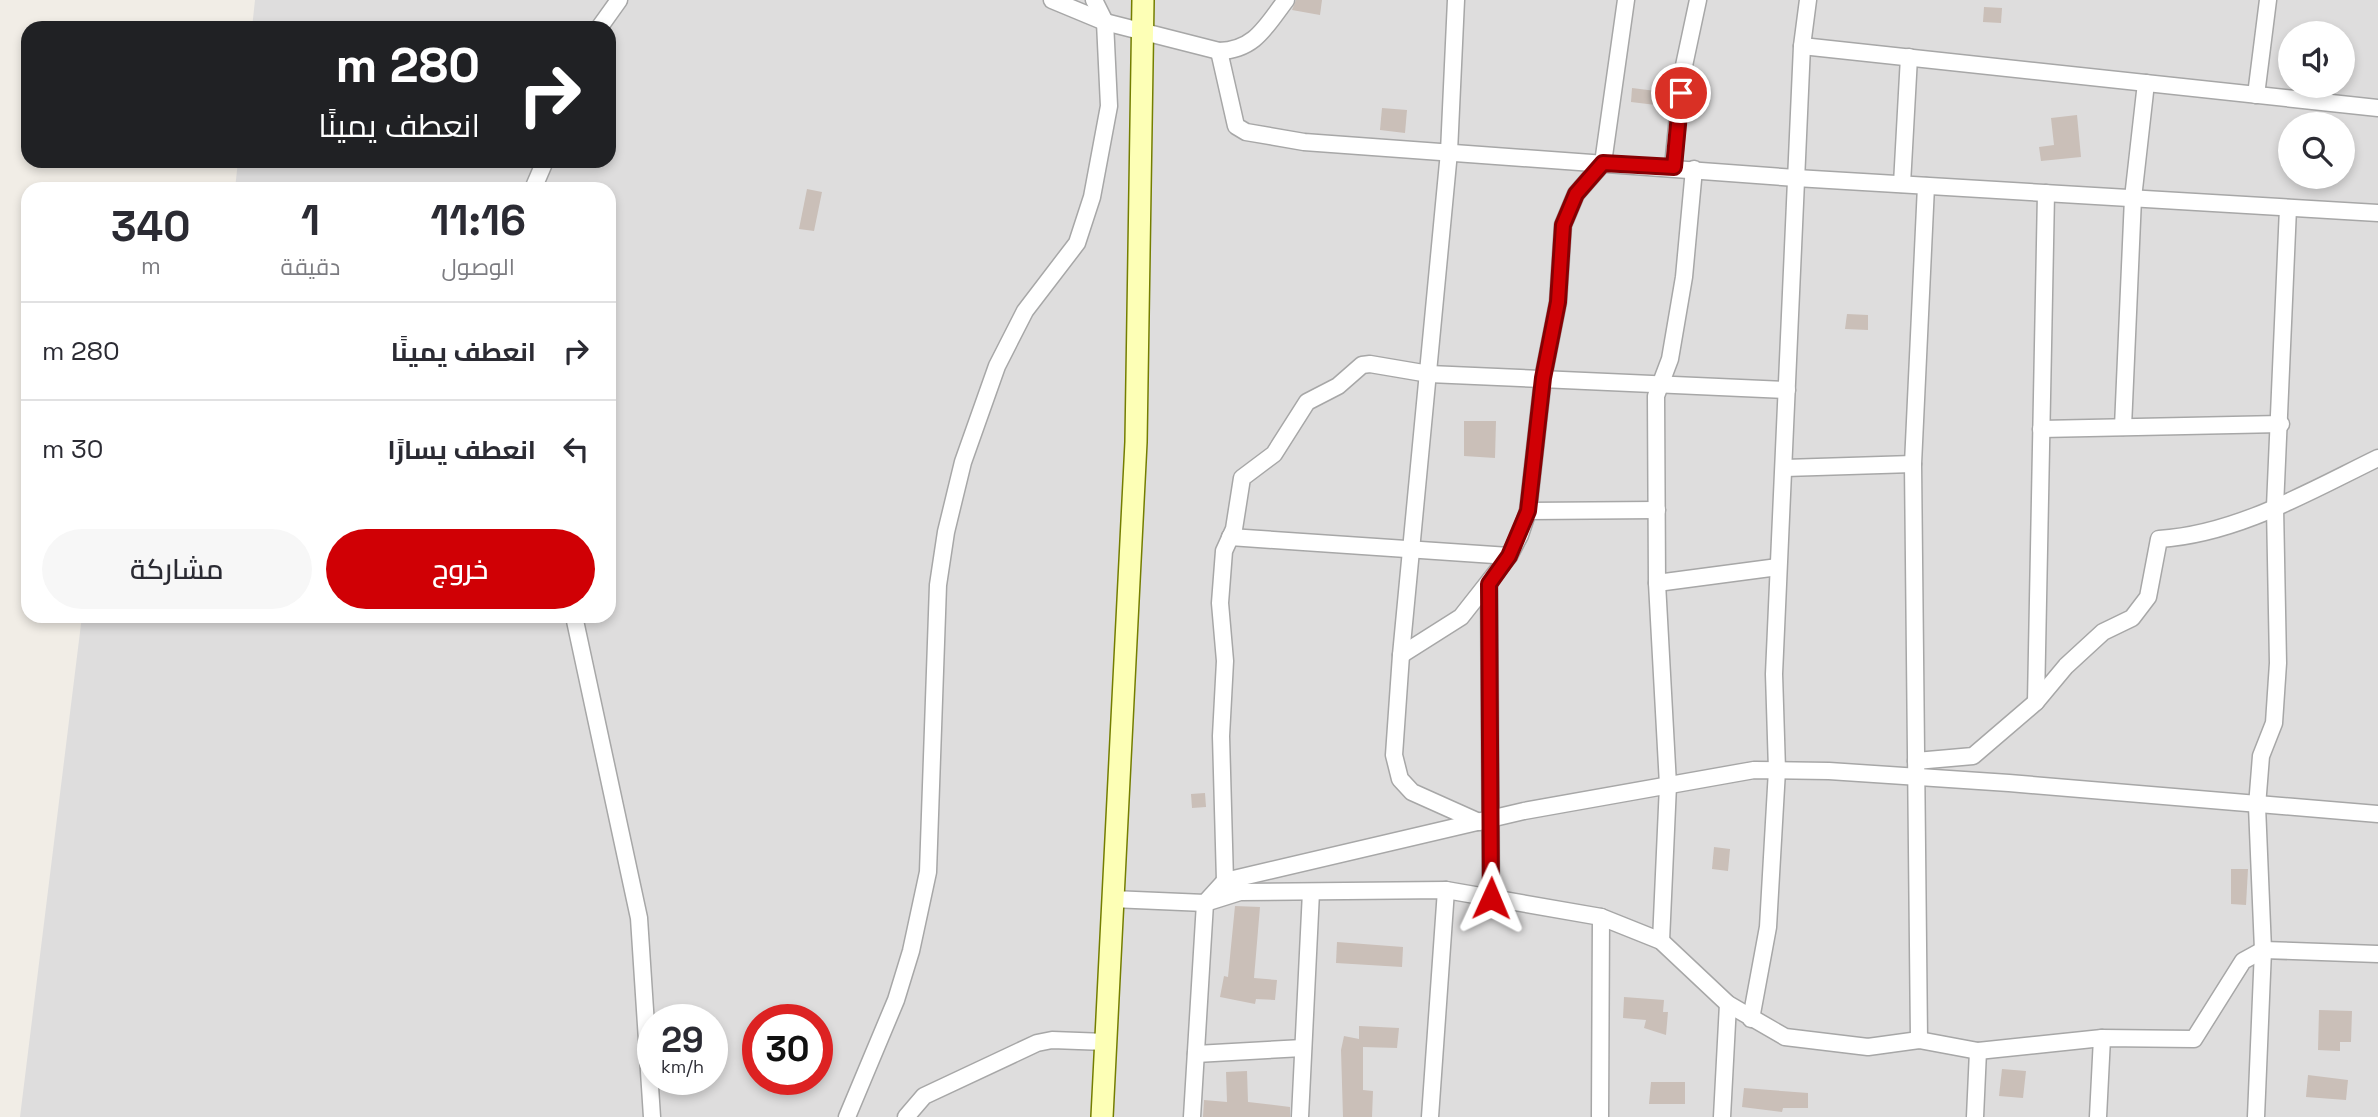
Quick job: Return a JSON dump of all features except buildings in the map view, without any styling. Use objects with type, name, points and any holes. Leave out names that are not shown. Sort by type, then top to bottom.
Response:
[{"type":"main road","points":[[1102,1117],[1136,442],[1143,0]]},
{"type":"street","points":[[604,21],[619,0]]},
{"type":"street","points":[[1052,0],[1105,22],[1219,51],[1236,51],[1251,43],[1286,0]]},
{"type":"street","points":[[847,1117],[896,1000],[911,951],[928,872],[938,585],[946,532],[963,462],[996,366],[1025,311],[1077,243],[1092,197],[1110,106],[1105,22],[1094,0]]},
{"type":"street","points":[[1455,0],[1449,152],[1401,655],[1394,755],[1400,779],[1412,792],[1486,820]]},
{"type":"street","points":[[1401,655],[1461,617],[1509,556],[1528,511],[1543,378],[1558,302],[1563,225],[1576,194],[1603,163],[1626,0]]},
{"type":"street","points":[[1674,167],[1682,75],[1698,0]]},
{"type":"street","points":[[1751,1019],[1768,927],[1777,769],[1774,674],[1778,567],[1785,468],[1802,46],[1808,0]]},
{"type":"street","points":[[2256,95],[2269,0]]},
{"type":"street","points":[[1802,46],[2378,108]]},
{"type":"street","points":[[1219,51],[1231,115],[1236,126],[1246,132],[1304,142],[1796,178],[2378,214]]},
{"type":"street","points":[[1902,184],[1909,57]]},
{"type":"street","points":[[2123,427],[2133,198],[2146,83]]},
{"type":"street","points":[[1661,941],[1668,785],[1657,583],[1658,385],[1670,359],[1673,345],[1684,277],[1694,169]]},
{"type":"street","points":[[1919,1040],[1915,769],[1917,643],[1913,464],[1926,186]]},
{"type":"street","points":[[2036,702],[2046,193]]},
{"type":"street","points":[[2256,1117],[2263,950],[2257,806],[2261,756],[2272,732],[2276,691],[2276,507],[2288,208]]},
{"type":"street","points":[[1225,881],[1221,736],[1225,661],[1220,603],[1224,551],[1230,537],[1242,478],[1274,454],[1307,402],[1338,386],[1362,365],[1429,374],[1787,390]]},
{"type":"street","points":[[2041,429],[2281,424]]},
{"type":"street","points":[[1915,769],[1973,756],[2036,702],[2103,632],[2132,618],[2148,597],[2159,539],[2189,537],[2217,530],[2276,507],[2378,458]]},
{"type":"street","points":[[1785,468],[1913,464]]},
{"type":"street","points":[[1528,511],[1657,510]]},
{"type":"street","points":[[1230,537],[1509,556]]},
{"type":"street","points":[[1657,583],[1778,567]]},
{"type":"street","points":[[1489,584],[1486,820],[1491,898]]},
{"type":"street","points":[[575,623],[639,918],[652,1117]]},
{"type":"street","points":[[1192,1117],[1205,903],[1225,881],[1486,820],[1754,770],[1915,769],[2257,806],[2378,814]]},
{"type":"street","points":[[1112,899],[1205,903],[1240,892],[1446,890],[1601,917],[1661,941],[1728,1004],[1785,1037],[1868,1047],[1919,1040],[1978,1051],[2102,1038],[2194,1039],[2242,961],[2263,950],[2378,954]]},
{"type":"street","points":[[1430,1117],[1446,890]]},
{"type":"street","points":[[1300,1117],[1311,892]]},
{"type":"street","points":[[1600,1117],[1601,917]]},
{"type":"street","points":[[1722,1117],[1728,1004]]},
{"type":"street","points":[[2098,1117],[2102,1038]]},
{"type":"street","points":[[906,1117],[924,1096],[1037,1043],[1106,1042]]},
{"type":"street","points":[[1196,1054],[1303,1048]]},
{"type":"street","points":[[1975,1117],[1978,1051]]},
{"type":"shaded area","points":[[255,0],[2378,0],[2378,1117],[20,1117],[81,623],[616,623],[616,182],[236,182],[237,168],[616,168],[616,21],[253,21]]},
{"type":"route","points":[[1491,898],[1489,584],[1509,556],[1528,511],[1543,378],[1558,302],[1563,225],[1576,194],[1603,163],[1674,167],[1681,93]]}]
